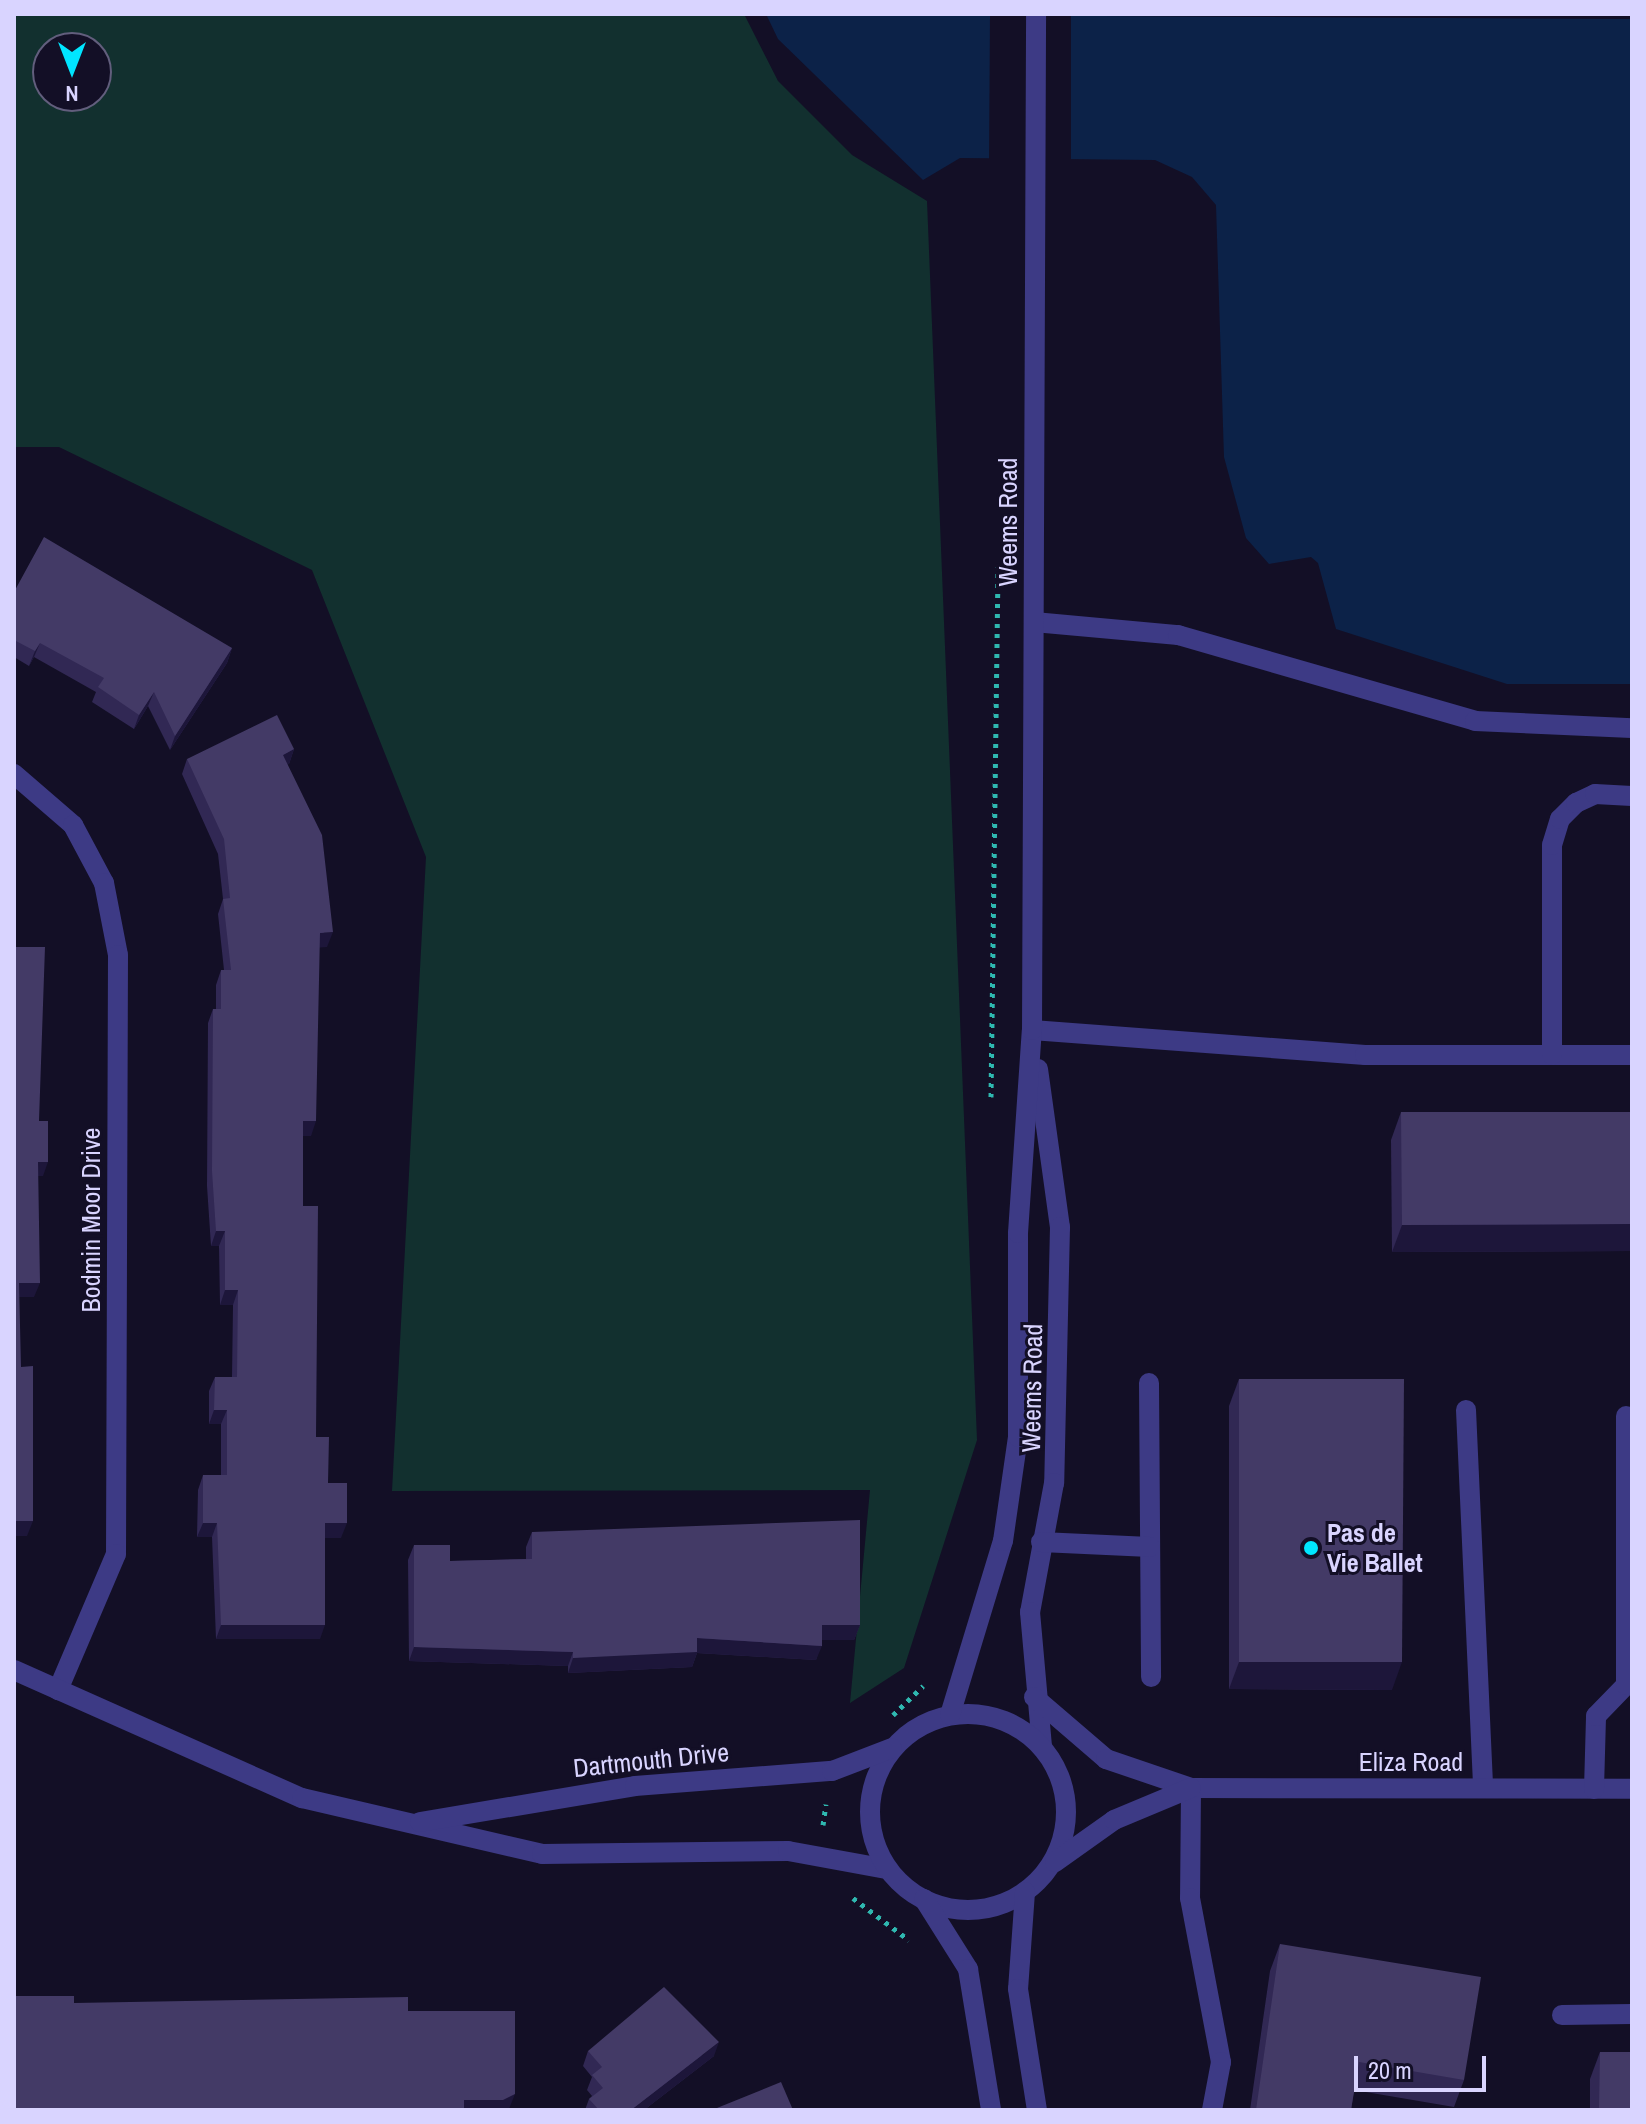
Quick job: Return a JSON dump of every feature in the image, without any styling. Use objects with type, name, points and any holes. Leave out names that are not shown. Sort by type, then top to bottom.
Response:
[{"type":"street","name":"Weems Road","points":[[950,1715],[1003,1541],[1018,1437],[1018,1233],[1032,1030],[1036,14]]},
{"type":"street","points":[[1034,622],[1178,635],[1475,721],[1632,728]]},
{"type":"street","name":"Bodmin Moor Drive","points":[[14,774],[73,825],[104,883],[118,955],[116,1554],[58,1690]]},
{"type":"street","points":[[1552,1055],[1552,845],[1560,819],[1576,803],[1595,794],[1632,796]]},
{"type":"street","name":"Weems Road","points":[[1032,1030],[1060,1227],[1059,1422],[1030,1612],[1034,1697],[1042,1747]]},
{"type":"street","points":[[1032,1030],[1365,1055],[1632,1055]]},
{"type":"street","points":[[1149,1383],[1151,1677]]},
{"type":"street","points":[[1466,1410],[1483,1787]]},
{"type":"street","points":[[1594,1789],[1596,1716],[1626,1685],[1626,1416]]},
{"type":"street","points":[[1041,1542],[1150,1547]]},
{"type":"street","name":"Dartmouth Drive","points":[[14,1670],[302,1798],[542,1854],[788,1851],[887,1869]]},
{"type":"street","name":"Eliza Road","points":[[1034,1697],[1106,1759],[1191,1788],[1632,1789]]},
{"type":"street","points":[[924,1899],[969,1911],[1025,1892],[1049,1868],[1066,1808],[1060,1776],[1042,1747],[1016,1726],[984,1714],[950,1715],[918,1727],[892,1748],[875,1777],[869,1810],[887,1869],[924,1899],[968,1969],[991,2110]]},
{"type":"street","name":"Dartmouth Drive","points":[[414,1823],[635,1786],[832,1771],[892,1748]]},
{"type":"street","points":[[1191,1788],[1190,1898],[1221,2062],[1212,2110]]},
{"type":"street","name":"Eliza Road","points":[[1049,1868],[1114,1820],[1191,1788]]},
{"type":"street","points":[[1025,1892],[1018,1989],[1037,2110]]},
{"type":"street","points":[[1562,2015],[1632,2014]]},
{"type":"path","points":[[991,1109],[998,554]]},
{"type":"path","points":[[882,1722],[931,1677]]},
{"type":"path","points":[[821,1837],[827,1798]]},
{"type":"path","points":[[842,1894],[924,1951]]},
{"type":"green space","points":[[14,14],[744,14],[778,81],[852,155],[927,201],[977,1440],[904,1668],[850,1703],[870,1490],[392,1491],[426,857],[312,570],[59,447],[14,447]]},
{"type":"water","points":[[766,14],[1632,19],[1632,684],[1507,684],[1336,629],[1318,563],[1311,557],[1269,564],[1246,538],[1224,457],[1216,205],[1192,177],[1155,160],[960,158],[923,180],[778,39]]},
{"type":"pier","points":[[990,15],[1071,16],[1071,163],[989,163]]},
{"type":"building","points":[[44,537],[232,648],[175,736],[154,692],[139,715],[98,687],[104,678],[40,643],[35,651],[14,640],[14,592]]},
{"type":"building","points":[[277,715],[294,749],[283,755],[322,835],[333,932],[320,933],[316,1121],[303,1121],[303,1206],[318,1206],[316,1437],[329,1437],[328,1483],[347,1483],[347,1523],[325,1523],[325,1625],[221,1625],[217,1523],[203,1523],[203,1475],[227,1475],[227,1410],[214,1410],[215,1377],[237,1377],[238,1290],[225,1290],[225,1231],[216,1231],[212,1171],[213,1009],[221,1009],[221,970],[231,970],[223,899],[230,898],[224,839],[187,759]]},
{"type":"building","points":[[14,947],[45,947],[39,1121],[48,1121],[48,1162],[38,1162],[40,1283],[19,1283],[21,1367],[33,1366],[33,1521],[14,1521]]},
{"type":"building","points":[[1401,1112],[1632,1112],[1632,1224],[1402,1225]]},
{"type":"building","name":"Pas de Vie Ballet","points":[[1239,1379],[1404,1379],[1402,1662],[1239,1662]]},
{"type":"building","points":[[860,1520],[860,1625],[822,1625],[822,1646],[697,1638],[697,1652],[573,1658],[573,1652],[414,1647],[414,1545],[450,1545],[450,1561],[532,1559],[532,1532]]},
{"type":"building","points":[[1280,1944],[1481,1977],[1464,2080],[1359,2062],[1351,2110],[1256,2110]]},
{"type":"building","points":[[664,1987],[719,2042],[631,2110],[599,2110],[589,2099],[603,2088],[592,2075],[602,2067],[588,2051]]},
{"type":"building","points":[[14,1996],[74,1996],[74,2003],[408,1997],[408,2011],[515,2011],[515,2094],[503,2100],[464,2100],[464,2110],[14,2110]]},
{"type":"building","points":[[1600,2052],[1632,2052],[1632,2110],[1599,2110]]},
{"type":"building","points":[[781,2082],[793,2110],[712,2110]]},
{"type":"place","name":"Pas de Vie Ballet","points":[[1311,1548]]}]
